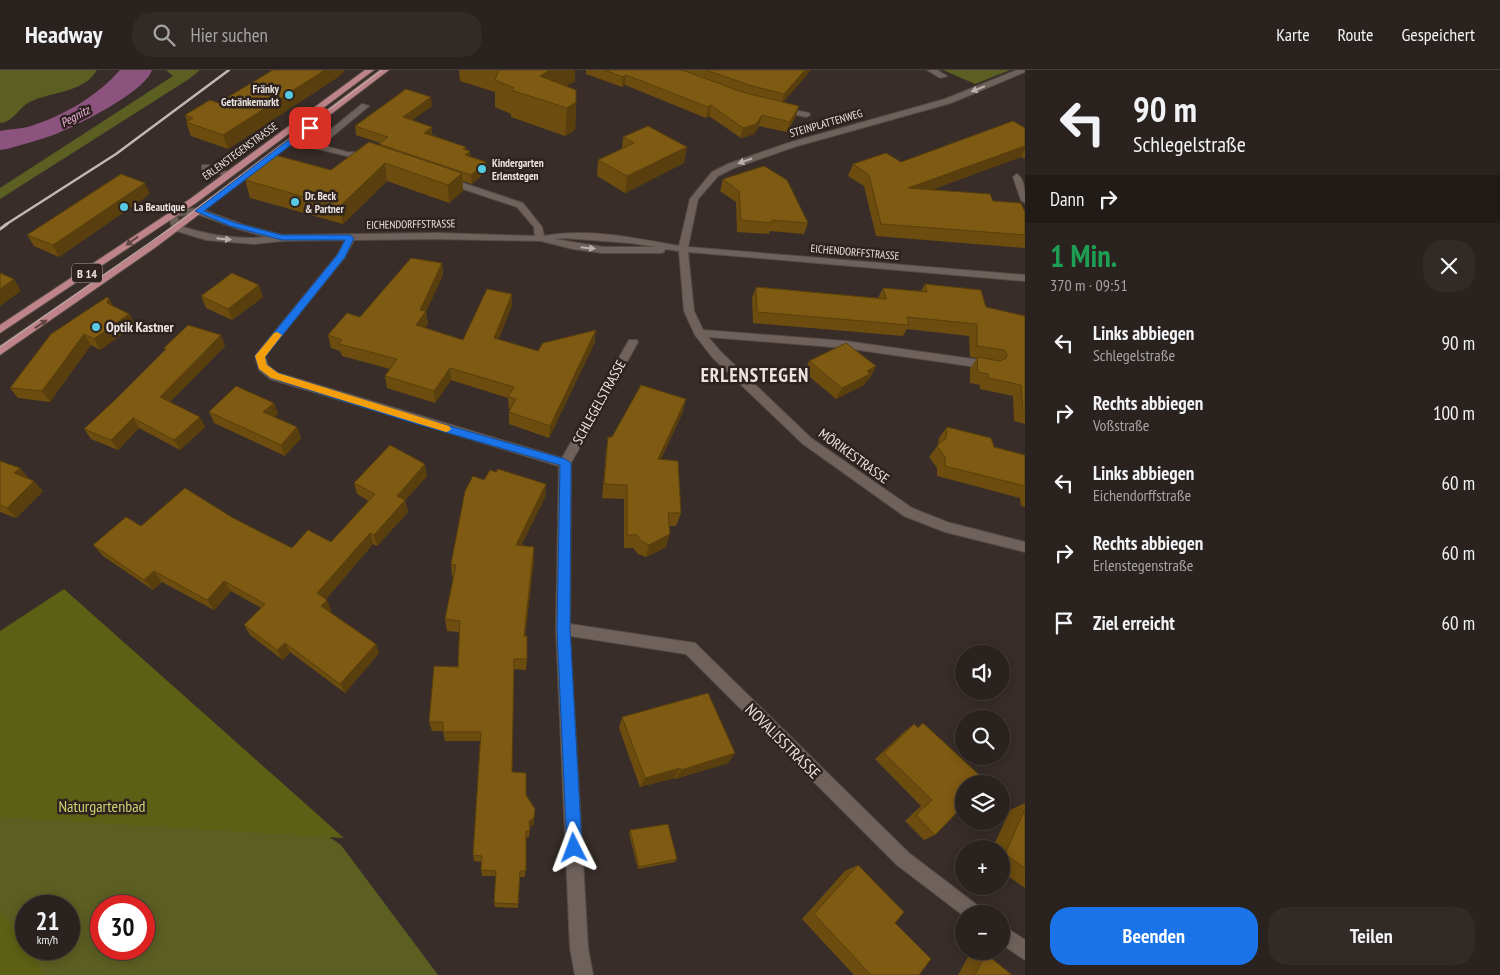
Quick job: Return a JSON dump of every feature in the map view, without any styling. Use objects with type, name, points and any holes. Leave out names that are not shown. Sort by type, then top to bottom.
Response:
[{"type":"main road","name":"ERLENSTEGENSTRASSE","points":[[0,330],[70,285],[230,174],[370,70]]},
{"type":"main road","name":"ERLENSTEGENSTRASSE","points":[[0,351],[86,293],[176,228],[385,70]]},
{"type":"main road","name":"B 14","points":[[70,285],[86,293]]},
{"type":"street","points":[[931,70],[943,76]]},
{"type":"street","name":"STEINPLATTENWEG","points":[[683,249],[686,227],[694,199],[715,174],[731,166],[791,145],[948,101],[1023,70]]},
{"type":"street","points":[[339,93],[352,96]]},
{"type":"street","points":[[365,106],[316,146],[347,154],[372,155],[381,158]]},
{"type":"street","points":[[770,106],[806,115]]},
{"type":"street","points":[[205,167],[230,174]]},
{"type":"street","points":[[1017,176],[1025,200]]},
{"type":"street","points":[[436,177],[520,205],[538,227],[540,239]]},
{"type":"street","name":"EICHENDORFFSTRASSE","points":[[198,211],[233,225],[282,238]]},
{"type":"street","name":"ERLENSTEGENSTRASSE","points":[[172,214],[198,211]]},
{"type":"street","points":[[172,214],[176,228]]},
{"type":"street","name":"EICHENDORFFSTRASSE","points":[[176,228],[189,233],[254,241],[282,238],[458,236],[540,239],[561,245],[630,252],[683,249],[1025,278]]},
{"type":"street","points":[[350,238],[342,255],[260,356],[263,367],[274,376],[565,463]]},
{"type":"street","name":"MÖRIKESTRASSE","points":[[683,249],[689,311],[699,333],[716,354],[807,441],[908,512],[945,527],[1025,547]]},
{"type":"street","points":[[699,333],[742,334],[895,349],[992,366]]},
{"type":"street","name":"SCHLEGELSTRASSE","points":[[584,975],[579,948],[563,629],[565,463],[633,342]]},
{"type":"street","name":"NOVALISSTRASSE","points":[[563,629],[690,648],[903,859],[963,905]]},
{"type":"street","points":[[1010,941],[1025,952]]},
{"type":"green space","points":[[0,70],[97,70],[83,84],[28,103],[12,118],[0,123]]},
{"type":"green space","points":[[166,70],[200,70],[189,79],[0,199],[0,188],[173,76]]},
{"type":"green space","points":[[943,70],[1010,70],[975,84]]},
{"type":"green space","points":[[64,589],[344,838],[0,817],[0,631]]},
{"type":"green space","name":"Naturgartenbad","points":[[21,628],[341,845],[438,975],[0,975],[0,638]]},
{"type":"green space","points":[[0,909],[15,931],[15,960],[35,960],[45,975],[0,975]]},
{"type":"water","name":"Pegnitz","points":[[120,70],[152,70],[147,79],[137,88],[94,116],[56,134],[0,150],[0,131],[24,128],[44,122],[80,104]]},
{"type":"building","points":[[273,70],[325,70],[223,135],[186,122],[193,118],[185,115],[210,100],[218,103]]},
{"type":"building","points":[[499,70],[550,70],[540,76],[576,90],[576,102],[567,108],[511,90],[514,88],[495,80]]},
{"type":"building","points":[[604,70],[682,70],[742,92],[799,106],[790,122],[762,115],[756,124],[743,128],[711,105],[708,107],[626,75],[623,77]]},
{"type":"building","points":[[706,70],[805,70],[784,94],[749,85]]},
{"type":"building","points":[[406,89],[431,97],[403,117],[432,127],[424,133],[466,147],[463,149],[470,151],[465,155],[486,162],[471,175],[379,144],[388,137],[355,126]]},
{"type":"building","points":[[1013,121],[1025,128],[1025,146],[908,188],[990,194],[993,201],[1021,203],[1025,212],[1025,235],[881,224],[869,175],[853,164],[886,153],[901,162]]},
{"type":"building","points":[[648,126],[687,147],[627,176],[598,160],[634,143],[623,137]]},
{"type":"building","points":[[369,142],[462,173],[448,185],[385,163],[339,207],[245,180],[275,155],[331,170]]},
{"type":"building","points":[[764,166],[787,180],[808,223],[772,220],[772,223],[741,220],[739,191],[723,179]]},
{"type":"building","points":[[121,174],[145,183],[53,245],[27,235]]},
{"type":"building","points":[[411,258],[442,263],[420,310],[426,311],[416,325],[463,340],[487,289],[512,294],[494,338],[538,351],[543,343],[596,330],[550,426],[509,412],[516,399],[508,397],[514,387],[450,368],[434,391],[385,376],[397,359],[339,344],[342,340],[328,335],[347,313],[360,317]]},
{"type":"building","points":[[0,273],[14,279],[0,289]]},
{"type":"building","points":[[232,273],[259,285],[228,309],[201,296]]},
{"type":"building","points":[[925,284],[981,290],[986,307],[1025,316],[1025,411],[1023,410],[1021,385],[988,378],[988,374],[978,372],[977,357],[1000,361],[1006,358],[1007,354],[1004,350],[977,346],[977,324],[907,317],[909,325],[757,312],[756,287],[886,299],[883,288],[927,292]]},
{"type":"building","points":[[107,297],[109,299],[107,303],[129,314],[94,339],[84,334],[42,391],[10,388],[51,334]]},
{"type":"building","points":[[188,325],[221,335],[160,397],[200,417],[174,440],[133,418],[111,440],[84,429],[166,349],[164,348]]},
{"type":"building","points":[[846,343],[876,366],[867,371],[870,374],[842,388],[809,361]]},
{"type":"building","points":[[641,385],[686,399],[658,459],[678,461],[681,513],[668,513],[670,534],[649,545],[641,541],[637,535],[627,535],[627,485],[604,484],[608,437],[612,437]]},
{"type":"building","points":[[236,386],[274,403],[263,412],[297,427],[281,445],[209,412]]},
{"type":"building","points":[[947,427],[991,438],[994,447],[1025,455],[1025,486],[945,466],[945,457],[937,446],[946,438]]},
{"type":"building","points":[[390,445],[425,464],[397,496],[405,500],[374,535],[370,533],[317,593],[327,600],[321,606],[376,644],[340,684],[285,643],[277,650],[244,625],[265,604],[224,581],[207,600],[154,571],[144,580],[93,545],[126,517],[141,526],[185,488],[233,518],[292,548],[308,530],[331,542],[375,494],[354,483]]},
{"type":"building","points":[[0,461],[20,468],[14,473],[34,481],[7,508],[0,505]]},
{"type":"building","points":[[498,469],[546,484],[516,545],[534,547],[524,636],[527,636],[527,659],[514,659],[512,772],[526,773],[526,795],[535,809],[534,818],[529,821],[530,831],[526,831],[526,871],[520,871],[518,904],[494,903],[496,871],[481,870],[482,856],[473,855],[481,732],[443,732],[443,722],[429,722],[434,666],[458,667],[460,621],[445,619],[456,565],[451,564],[465,491],[473,476],[484,480],[490,470],[496,472]]},
{"type":"building","points":[[708,693],[735,753],[681,770],[680,768],[645,778],[622,717]]},
{"type":"building","points":[[923,723],[955,752],[955,765],[969,765],[979,775],[955,775],[955,814],[935,835],[916,815],[932,800],[884,753],[914,724],[918,728]]},
{"type":"building","points":[[1025,809],[1025,868],[1010,858],[1010,843]]},
{"type":"building","points":[[668,824],[677,859],[639,867],[630,830]]},
{"type":"building","points":[[858,865],[904,912],[895,923],[931,959],[919,975],[871,975],[814,914]]},
{"type":"building","points":[[983,960],[993,960],[1012,975],[975,975]]},
{"type":"tram line","points":[[0,347],[175,225],[382,70]]},
{"type":"railway","points":[[5,225],[116,154],[229,70]]},
{"type":"railway","points":[[0,229],[7,224]]},
{"type":"slow traffic","points":[[277,335],[260,356],[263,367],[274,376],[446,429]]},
{"type":"place","name":"Fränky Getränkemarkt","points":[[289,95]]},
{"type":"place","name":"Kindergarten Erlenstegen","points":[[482,169]]},
{"type":"place","name":"Dr. Beck & Partner","points":[[295,202]]},
{"type":"place","name":"La Beautique","points":[[124,207]]},
{"type":"place","name":"Optik Kastner","points":[[96,327]]},
{"type":"district","name":"ERLENSTEGEN","points":[[755,375]]},
{"type":"route","points":[[310,128],[198,211],[233,225],[282,238],[350,238],[342,255],[260,356],[263,367],[274,376],[565,463],[563,629],[574,848]]}]
